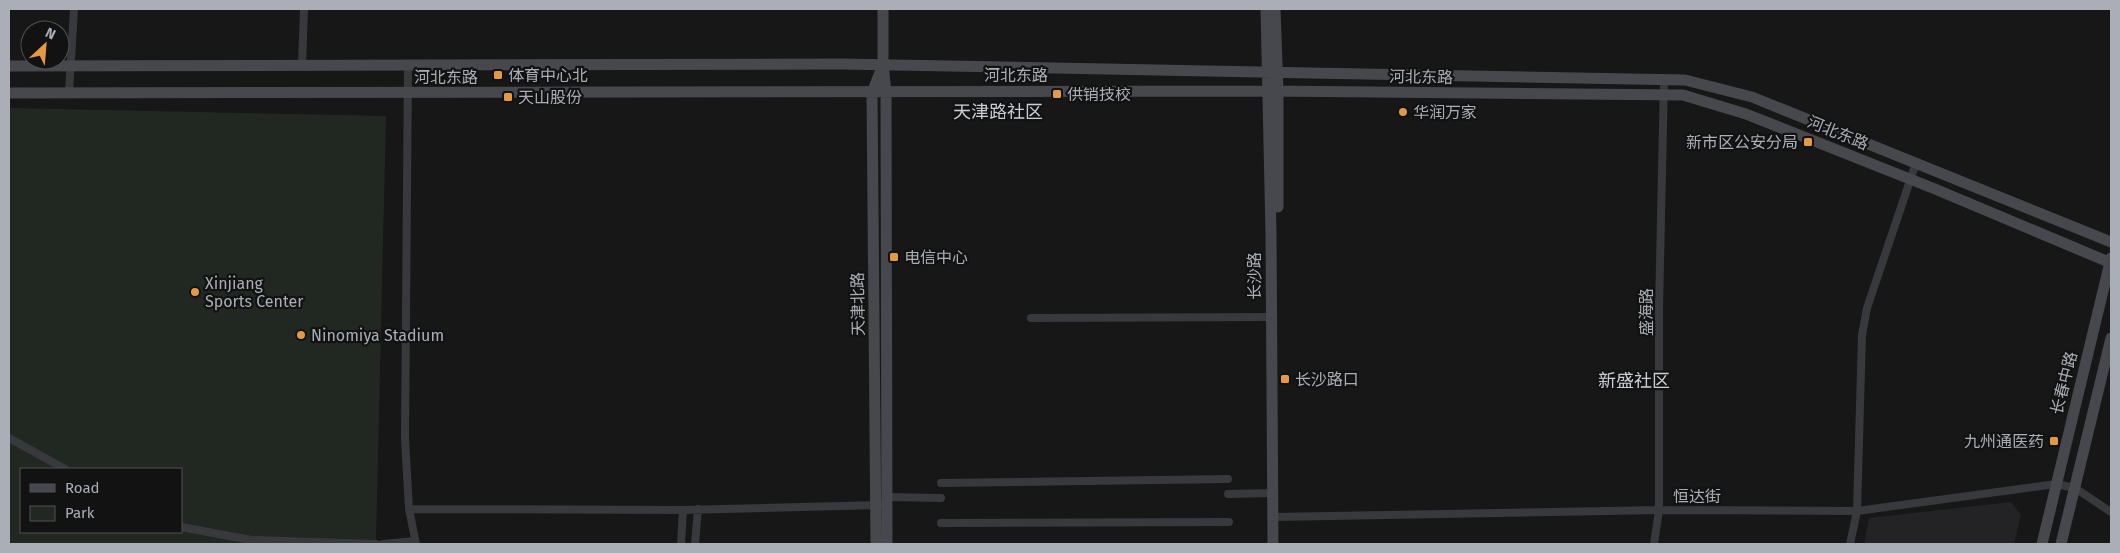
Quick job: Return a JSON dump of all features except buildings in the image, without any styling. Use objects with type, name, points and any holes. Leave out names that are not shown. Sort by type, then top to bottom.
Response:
[{"type":"main road","name":"天津北路","points":[[876,544],[883,502],[886,92],[882,65],[883,9]]},
{"type":"main road","name":"长沙路","points":[[1266,9],[1273,91],[1276,517],[1273,544]]},
{"type":"main road","name":"长沙路","points":[[1272,72],[1275,9]]},
{"type":"main road","points":[[70,65],[882,65],[1685,80],[1752,97],[2111,242]]},
{"type":"main road","name":"天津北路","points":[[882,65],[872,93],[883,502],[887,544]]},
{"type":"main road","name":"长沙路","points":[[1273,91],[1270,317],[1273,493],[1279,544]]},
{"type":"main road","name":"河北东路","points":[[9,93],[1273,91],[1683,95],[1746,114],[2111,261]]},
{"type":"main road","name":"长春中路","points":[[2042,544],[2111,261]]},
{"type":"main road","points":[[2061,544],[2111,338]]},
{"type":"street","points":[[70,65],[74,9]]},
{"type":"street","points":[[302,65],[304,9]]},
{"type":"street","points":[[383,544],[416,542],[409,509],[406,439],[408,65]]},
{"type":"street","points":[[69,94],[70,70]]},
{"type":"street","name":"盛海路","points":[[1654,544],[1659,510],[1659,309],[1664,80]]},
{"type":"street","points":[[1850,544],[1857,511],[1862,335],[1867,308],[1916,163]]},
{"type":"street","points":[[1031,318],[1270,317]]},
{"type":"street","points":[[9,438],[63,468]]},
{"type":"street","points":[[941,483],[1228,479]]},
{"type":"street","name":"恒达街","points":[[1276,517],[1659,510],[1857,511],[2056,484],[2075,488],[2111,512]]},
{"type":"street","points":[[1228,494],[1273,493]]},
{"type":"street","points":[[409,509],[683,510],[941,498]]},
{"type":"street","points":[[695,544],[698,509]]},
{"type":"street","points":[[681,544],[683,510]]},
{"type":"street","points":[[941,523],[1229,522]]},
{"type":"street","points":[[182,527],[251,540],[376,544]]},
{"type":"shaded area","points":[[2011,502],[2021,515],[2014,544],[1864,544],[1869,518]]},
{"type":"green space","name":"Xinjiang Sports Center","points":[[9,108],[386,116],[376,540],[249,544],[9,544]]},
{"type":"place","name":"体育中心北","points":[[498,75]]},
{"type":"place","name":"供销技校","points":[[1057,94]]},
{"type":"place","name":"天山股份","points":[[508,97]]},
{"type":"place","name":"华润万家","points":[[1403,112]]},
{"type":"place","name":"新市区公安分局","points":[[1808,142]]},
{"type":"place","name":"电信中心","points":[[894,257]]},
{"type":"place","name":"Xinjiang Sports Center","points":[[195,292]]},
{"type":"place","name":"Ninomiya Stadium","points":[[301,335]]},
{"type":"place","name":"长沙路口","points":[[1285,379]]},
{"type":"place","name":"九州通医药","points":[[2054,441]]},
{"type":"district","name":"天津路社区","points":[[998,112]]},
{"type":"district","name":"新盛社区","points":[[1634,381]]}]
